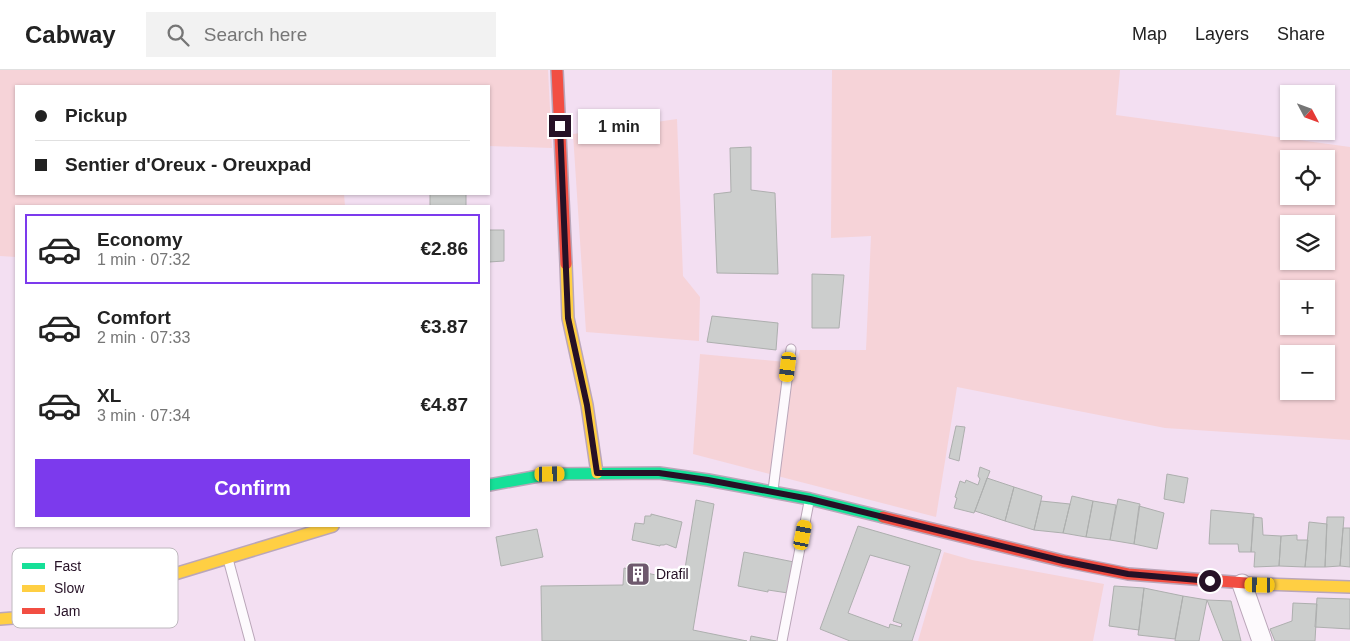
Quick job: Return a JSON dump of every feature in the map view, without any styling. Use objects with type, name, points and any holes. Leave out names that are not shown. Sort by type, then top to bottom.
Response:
[{"type":"street","points":[[557,70],[568,318],[587,405],[597,473]]},
{"type":"street","points":[[490,485],[550,474],[659,473],[810,499],[1063,561],[1128,574],[1242,584],[1350,587]]},
{"type":"street","points":[[178,573],[330,527]]},
{"type":"street","points":[[1242,584],[1262,641]]},
{"type":"lane","points":[[773,492],[790,349]]},
{"type":"lane","points":[[782,641],[810,499]]},
{"type":"lane","points":[[228,558],[250,641]]},
{"type":"shaded area","points":[[0,70],[548,70],[552,148],[490,146],[490,85],[15,85],[15,195],[344,195],[345,205],[15,205],[15,257],[0,256]]},
{"type":"shaded area","points":[[832,70],[1120,70],[1116,115],[1280,137],[1280,140],[1299,140],[1350,147],[1350,440],[1165,428],[957,387],[936,517],[693,454],[700,354],[797,363],[800,350],[866,350],[871,236],[831,238]]},
{"type":"shaded area","points":[[677,119],[683,276],[700,297],[699,341],[586,332],[573,134]]},
{"type":"shaded area","points":[[944,552],[972,560],[1104,584],[1093,641],[918,641]]},
{"type":"building","points":[[751,147],[751,190],[775,193],[778,274],[717,273],[714,194],[731,192],[730,148]]},
{"type":"building","points":[[430,195],[466,195],[466,205],[430,205]]},
{"type":"building","points":[[490,230],[504,230],[504,261],[490,262]]},
{"type":"building","points":[[812,274],[844,275],[839,328],[812,328]]},
{"type":"building","points":[[712,316],[778,323],[776,350],[707,342]]},
{"type":"building","points":[[956,426],[965,427],[959,461],[949,458]]},
{"type":"building","points":[[980,467],[990,471],[974,513],[954,508],[960,481],[965,483],[966,480],[978,485]]},
{"type":"building","points":[[1167,474],[1188,478],[1184,503],[1164,499]]},
{"type":"building","points":[[987,478],[1014,487],[1005,521],[975,511]]},
{"type":"building","points":[[1014,487],[1042,496],[1034,530],[1005,521]]},
{"type":"building","points":[[1072,496],[1093,501],[1086,537],[1063,533]]},
{"type":"building","points":[[1118,499],[1140,504],[1134,544],[1110,540]]},
{"type":"building","name":"Drafil","points":[[696,500],[714,504],[693,630],[747,641],[542,641],[541,586],[623,585],[624,568],[683,581]]},
{"type":"building","points":[[1041,501],[1070,504],[1063,533],[1034,530]]},
{"type":"building","points":[[1093,501],[1116,505],[1110,540],[1086,537]]},
{"type":"building","points":[[1139,506],[1164,513],[1157,549],[1134,544]]},
{"type":"building","points":[[1211,510],[1254,514],[1251,552],[1239,552],[1238,544],[1209,544]]},
{"type":"building","points":[[651,514],[682,522],[676,548],[666,544],[660,546],[632,540],[635,523],[644,524],[645,516],[651,516]]},
{"type":"building","points":[[1253,517],[1262,518],[1263,535],[1281,536],[1279,566],[1254,567],[1255,552],[1251,552]]},
{"type":"building","points":[[1327,517],[1344,517],[1340,566],[1325,567]]},
{"type":"building","points":[[1309,522],[1327,524],[1325,567],[1305,567]]},
{"type":"building","points":[[858,526],[941,550],[912,641],[850,641],[820,629]],"holes":[[[870,555],[910,566],[893,621],[902,624],[901,627],[890,624],[889,628],[848,613]]]},
{"type":"building","points":[[1343,528],[1350,528],[1350,567],[1340,566]]},
{"type":"building","points":[[537,529],[543,557],[501,566],[496,537]]},
{"type":"building","points":[[1297,535],[1297,540],[1308,540],[1305,567],[1279,566],[1281,536]]},
{"type":"building","points":[[744,552],[794,562],[788,593],[768,590],[768,592],[738,586]]},
{"type":"building","points":[[1114,586],[1144,588],[1139,630],[1109,626]]},
{"type":"building","points":[[1144,588],[1183,596],[1175,639],[1138,635]]},
{"type":"building","points":[[1183,596],[1207,600],[1199,641],[1175,641]]},
{"type":"building","points":[[1317,598],[1350,599],[1350,629],[1315,627]]},
{"type":"building","points":[[1207,600],[1231,601],[1241,641],[1223,641]]},
{"type":"building","points":[[1293,603],[1317,604],[1315,641],[1275,641],[1270,629],[1292,621]]},
{"type":"building","points":[[751,636],[776,641],[750,641]]},
{"type":"traffic: fast","points":[[490,485],[550,474],[659,473],[810,499],[883,517]]},
{"type":"traffic: slow","points":[[566,264],[568,318],[587,405],[597,473]]},
{"type":"traffic: slow","points":[[178,573],[330,527]]},
{"type":"traffic: slow","points":[[1259,584],[1350,587]]},
{"type":"traffic: slow","points":[[0,619],[12,618]]},
{"type":"traffic: jam","points":[[557,70],[566,264]]},
{"type":"traffic: jam","points":[[883,517],[1063,561],[1128,574],[1259,584]]},
{"type":"place","name":"Drafil","points":[[638,574]]},
{"type":"route","points":[[560,126],[568,318],[587,405],[597,473],[659,473],[708,480],[810,499],[1063,561],[1128,574],[1210,581]]}]
